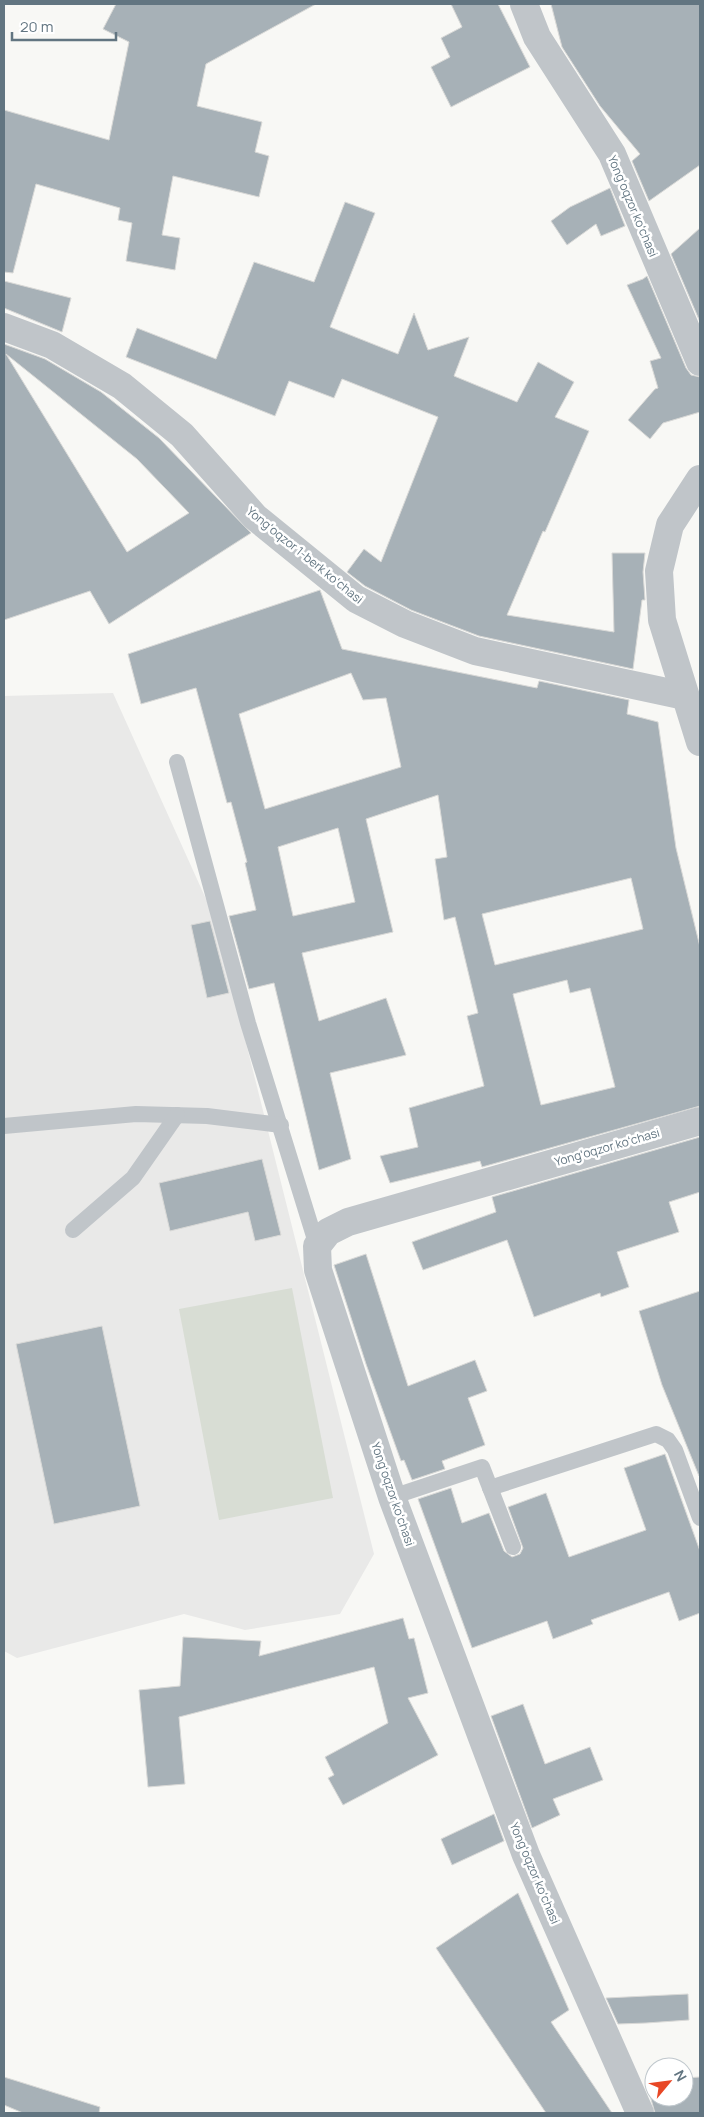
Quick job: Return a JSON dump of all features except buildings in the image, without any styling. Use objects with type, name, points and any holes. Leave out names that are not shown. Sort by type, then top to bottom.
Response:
[{"type":"street","name":"Yongʻoqzor koʻchasi","points":[[524,4],[537,37],[612,154],[700,362]]},
{"type":"street","name":"Yongʻoqzor 1-berk koʻchasi","points":[[4,327],[52,345],[122,386],[182,435],[255,517],[356,599],[405,624],[475,651],[694,717]]},
{"type":"street","points":[[694,717],[662,620],[659,571],[670,525],[700,479]]},
{"type":"street","name":"Yongʻoqzor koʻchasi","points":[[640,2113],[526,1855],[392,1496],[318,1270],[317,1246],[328,1232],[348,1222],[700,1120]]},
{"type":"lane","points":[[177,762],[248,1023],[317,1246]]},
{"type":"lane","points":[[4,1126],[136,1114],[207,1116],[281,1125]]},
{"type":"lane","points":[[73,1230],[133,1178],[177,1115]]},
{"type":"lane","points":[[490,1488],[656,1434],[668,1440],[675,1450],[700,1518]]},
{"type":"lane","points":[[392,1496],[482,1467],[513,1546]]},
{"type":"shaded area","points":[[113,693],[215,919],[374,1554],[340,1614],[245,1630],[184,1614],[17,1658],[4,1651],[4,696]]},
{"type":"shaded area","points":[[292,1288],[333,1498],[219,1520],[179,1309]]}]
